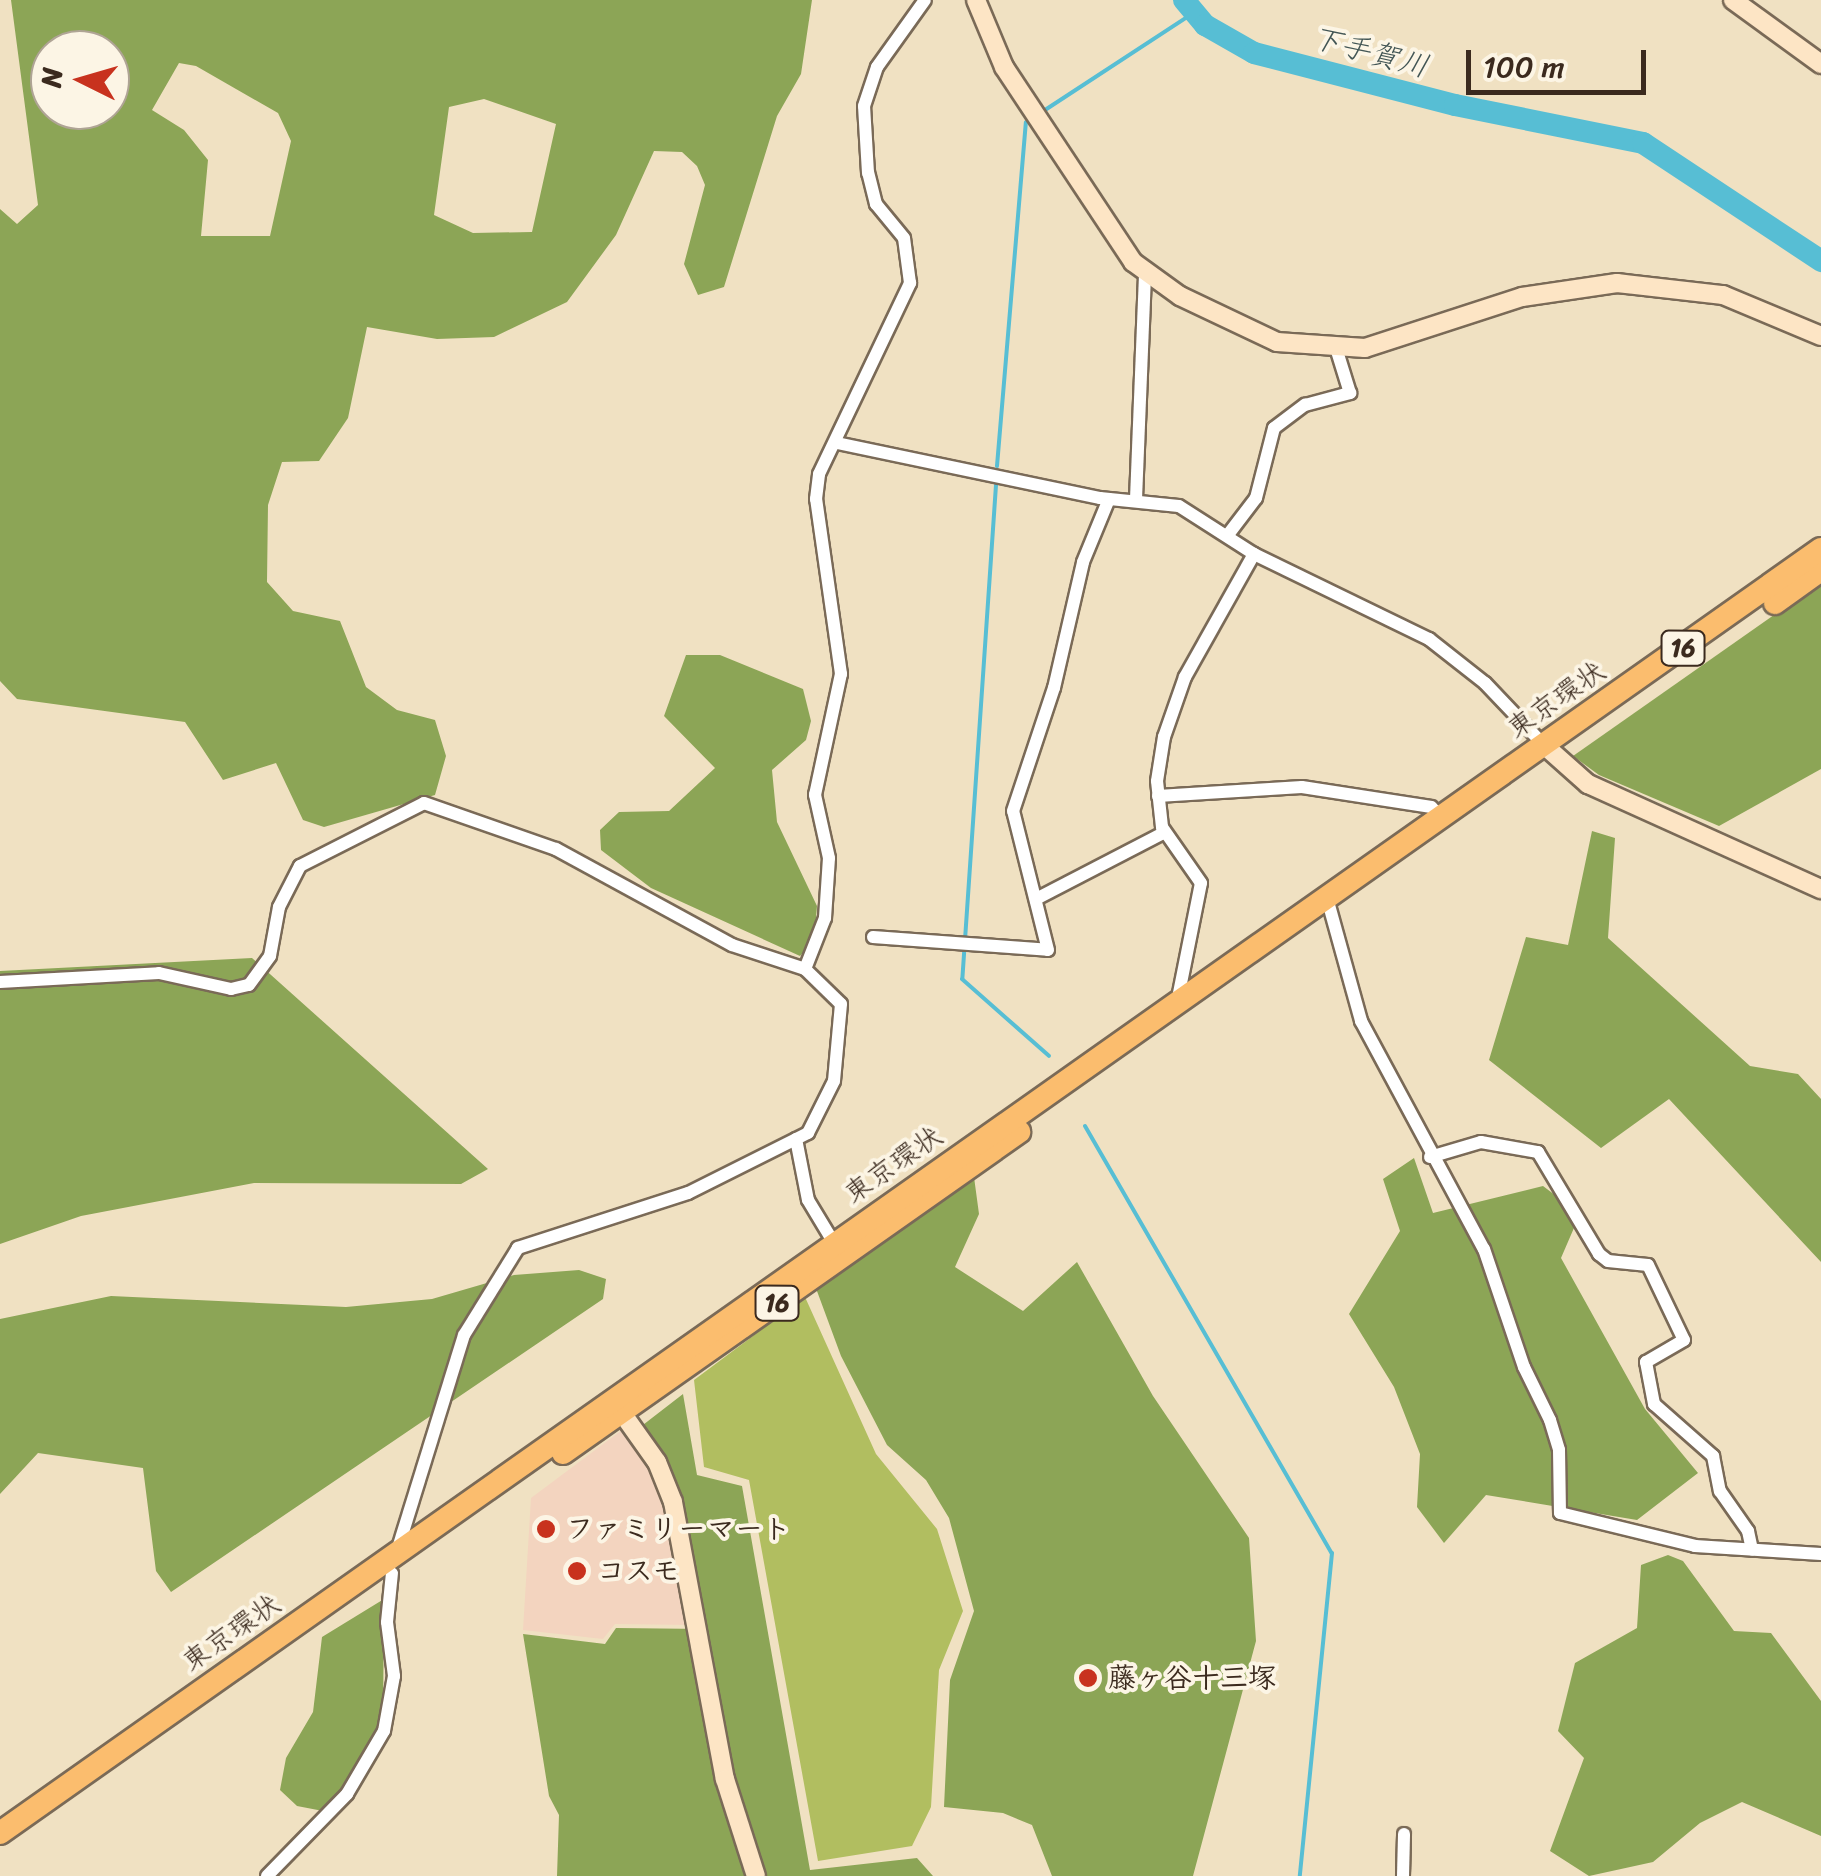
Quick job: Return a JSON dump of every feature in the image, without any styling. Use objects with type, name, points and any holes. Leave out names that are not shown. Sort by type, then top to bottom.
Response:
[{"type":"highway","name":"東京環状","points":[[617,1405],[834,1242],[1177,1003],[1330,905],[1442,817],[1549,751],[1821,549]]},
{"type":"highway","name":"東京環状","points":[[0,1849],[617,1405],[1549,751],[1821,570]]},
{"type":"highway","name":"東京環状","points":[[0,1834],[394,1563]]},
{"type":"street","points":[[805,969],[825,918],[828,858],[815,795],[841,674],[816,498],[826,452],[837,444],[910,283],[904,238],[876,204],[862,134],[867,86],[925,0]]},
{"type":"street","points":[[976,0],[1004,67],[1098,213],[1145,273],[1262,336],[1337,351],[1386,343],[1522,297],[1617,283],[1722,295],[1820,333]]},
{"type":"street","points":[[1732,0],[1821,64]]},
{"type":"street","points":[[1136,499],[1145,273]]},
{"type":"street","points":[[1226,536],[1256,498],[1274,428],[1305,405],[1350,393],[1337,351]]},
{"type":"street","points":[[837,444],[1109,499],[1180,506],[1254,554],[1429,638],[1485,683],[1549,751],[1588,784],[1821,890]]},
{"type":"street","points":[[873,937],[1048,950],[1012,811],[1054,688],[1083,562],[1109,499]]},
{"type":"street","points":[[1177,1003],[1201,884],[1165,832],[1158,796],[1176,699],[1254,554]]},
{"type":"street","points":[[1158,796],[1302,787],[1432,808],[1442,817]]},
{"type":"street","points":[[0,982],[158,973],[231,989],[249,985],[270,956],[280,907],[300,866],[424,802],[556,849],[732,945],[805,969],[844,1009],[828,1102],[796,1140],[673,1199],[518,1248],[464,1335],[407,1500],[387,1622],[394,1676],[384,1731],[347,1794],[267,1876]]},
{"type":"street","points":[[1036,900],[1165,832]]},
{"type":"street","points":[[1330,905],[1361,1022],[1430,1157],[1484,1249],[1524,1367],[1550,1420],[1559,1450],[1560,1513],[1683,1544],[1821,1554]]},
{"type":"street","points":[[796,1140],[808,1200],[834,1242]]},
{"type":"street","points":[[1430,1157],[1481,1142],[1538,1152],[1599,1254],[1648,1264],[1684,1340],[1646,1362],[1654,1404],[1713,1456],[1720,1492],[1748,1530],[1752,1550]]},
{"type":"street","points":[[617,1405],[656,1462],[674,1502],[725,1780],[756,1876]]},
{"type":"street","points":[[1403,1876],[1404,1834]]},
{"type":"shaded area","points":[[626,1427],[665,1487],[691,1625],[615,1624],[603,1639],[523,1630],[531,1498]]},
{"type":"green space","points":[[11,0],[812,0],[801,74],[777,116],[724,287],[698,295],[684,264],[705,185],[697,166],[682,152],[654,151],[616,235],[567,302],[494,337],[437,339],[367,327],[348,418],[319,461],[282,462],[268,505],[267,582],[293,611],[340,621],[366,687],[397,710],[435,720],[446,756],[435,795],[324,827],[303,820],[276,763],[223,780],[185,722],[17,699],[0,681],[0,209],[17,224],[38,205]],"holes":[[[179,63],[196,66],[278,113],[291,141],[270,236],[201,236],[208,160],[184,130],[152,110]],[[484,99],[556,124],[532,232],[473,233],[434,215],[449,107]]]},
{"type":"green space","points":[[1821,582],[1821,769],[1719,826],[1599,775],[1573,756]]},
{"type":"green space","points":[[686,655],[720,655],[803,689],[811,721],[806,740],[772,770],[777,822],[817,906],[814,941],[800,956],[651,888],[601,850],[600,830],[619,812],[669,811],[715,768],[664,716]]},
{"type":"green space","points":[[1592,831],[1615,838],[1608,938],[1750,1066],[1798,1074],[1821,1099],[1821,1262],[1669,1099],[1601,1148],[1489,1060],[1526,937],[1568,945]]},
{"type":"green space","points":[[252,958],[488,1169],[461,1184],[254,1183],[81,1216],[0,1244],[0,971]]},
{"type":"green space","points":[[1414,1158],[1433,1213],[1543,1186],[1580,1214],[1561,1258],[1645,1409],[1698,1473],[1637,1520],[1486,1495],[1444,1543],[1417,1507],[1420,1454],[1394,1387],[1349,1314],[1400,1231],[1383,1179]]},
{"type":"green space","points":[[974,1177],[979,1214],[955,1267],[1023,1311],[1077,1262],[1153,1396],[1249,1538],[1256,1641],[1193,1876],[1052,1876],[1032,1825],[1003,1813],[944,1807],[950,1680],[974,1611],[949,1518],[926,1480],[887,1445],[841,1356],[814,1283]]},
{"type":"green space","points":[[579,1270],[606,1279],[603,1299],[171,1592],[156,1571],[143,1468],[38,1453],[0,1494],[0,1319],[111,1296],[346,1307],[432,1299],[514,1275]]},
{"type":"green space","points":[[805,1297],[876,1454],[937,1529],[963,1611],[939,1670],[931,1807],[912,1846],[818,1861],[749,1480],[704,1467],[694,1380]]},
{"type":"green space","points":[[683,1394],[697,1475],[742,1486],[810,1870],[917,1858],[933,1876],[557,1876],[559,1815],[549,1796],[523,1634],[605,1644],[616,1628],[704,1629],[639,1428]]},
{"type":"green space","points":[[1668,1555],[1683,1561],[1734,1631],[1771,1633],[1821,1701],[1821,1836],[1742,1802],[1700,1823],[1653,1862],[1589,1876],[1550,1851],[1584,1758],[1558,1731],[1575,1663],[1637,1628],[1641,1565]]},
{"type":"green space","points":[[384,1599],[383,1721],[359,1766],[323,1811],[297,1806],[280,1790],[286,1758],[313,1712],[322,1637]]},
{"type":"waterway","name":"下手賀川","points":[[1184,0],[1205,25],[1254,53],[1455,105],[1643,143],[1821,261]]},
{"type":"waterway","points":[[1045,110],[1193,13]]},
{"type":"waterway","points":[[997,466],[1026,122]]},
{"type":"waterway","points":[[996,485],[962,979],[1049,1056]]},
{"type":"waterway","points":[[1085,1126],[1332,1553],[1300,1876]]},
{"type":"place","name":"ファミリーマート","points":[[546,1529]]},
{"type":"place","name":"コスモ","points":[[577,1571]]},
{"type":"place","name":"藤ヶ谷十三塚","points":[[1088,1678]]}]
